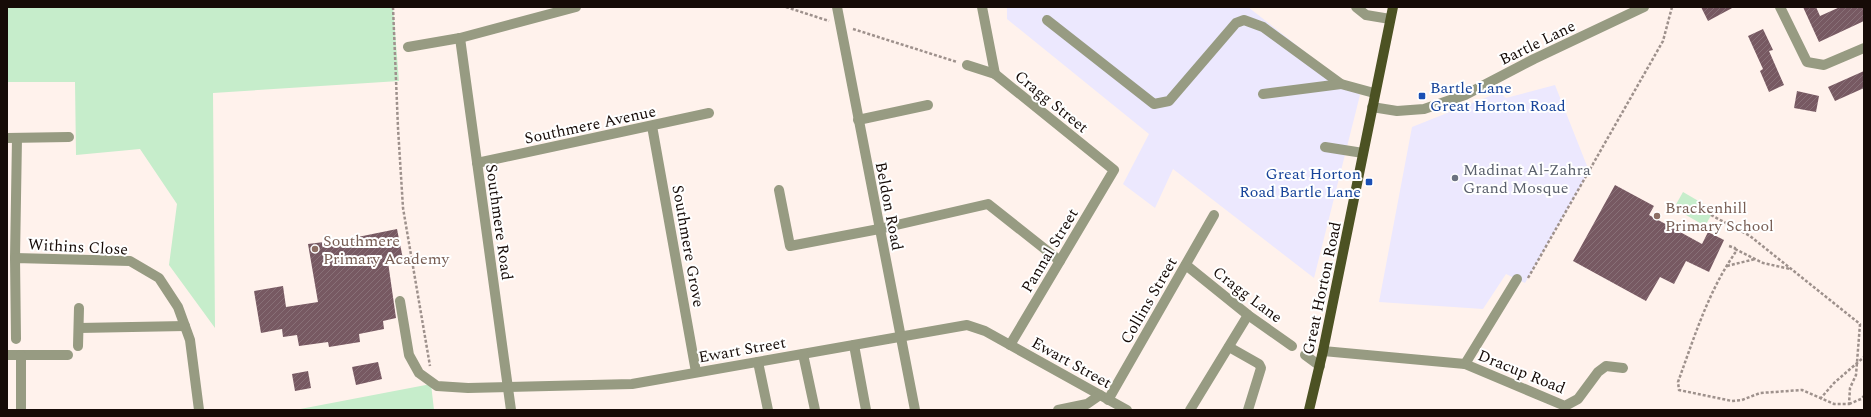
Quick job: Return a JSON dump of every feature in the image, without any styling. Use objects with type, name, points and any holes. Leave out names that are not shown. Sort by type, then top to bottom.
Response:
[{"type":"main road","name":"Great Horton Road","points":[[1309,410],[1320,366],[1374,93],[1393,7]]},
{"type":"street","points":[[408,47],[460,38],[576,7]]},
{"type":"street","name":"Beldon Road","points":[[837,7],[915,410]]},
{"type":"street","points":[[982,7],[995,74]]},
{"type":"street","points":[[1356,7],[1366,15],[1390,19]]},
{"type":"street","name":"Bartle Lane","points":[[1372,107],[1397,111],[1424,109],[1465,95],[1534,59],[1644,7]]},
{"type":"street","points":[[1780,7],[1807,62],[1824,65],[1864,48]]},
{"type":"street","points":[[1047,20],[1154,104],[1169,101],[1236,23],[1244,20],[1263,27],[1340,84],[1374,93]]},
{"type":"street","name":"Southmere Road","points":[[460,38],[511,410]]},
{"type":"street","name":"Cragg Street","points":[[967,65],[995,74],[1114,170]]},
{"type":"street","points":[[1263,94],[1340,84]]},
{"type":"street","points":[[858,120],[928,105]]},
{"type":"street","name":"Southmere Avenue","points":[[477,163],[709,114]]},
{"type":"street","name":"Southmere Grove","points":[[652,126],[696,372]]},
{"type":"street","points":[[15,258],[12,138],[68,137]]},
{"type":"street","points":[[1325,147],[1363,153]]},
{"type":"street","name":"Pannal Street","points":[[1010,345],[1114,170]]},
{"type":"street","points":[[779,190],[790,246],[879,229],[988,204],[1060,261]]},
{"type":"street","name":"Collins Street","points":[[1104,398],[1186,265],[1214,216]]},
{"type":"street","name":"Withins Close","points":[[16,339],[15,258],[130,261],[159,278],[178,307],[190,340],[199,410]]},
{"type":"street","name":"Cragg Lane","points":[[1186,265],[1248,315],[1292,346]]},
{"type":"street","name":"Dracup Road","points":[[1465,364],[1517,279]]},
{"type":"street","name":"Ewart Street","points":[[400,301],[410,355],[419,373],[437,386],[468,388],[632,384],[967,325],[985,331],[1127,410]]},
{"type":"street","points":[[78,346],[79,308]]},
{"type":"street","points":[[1190,410],[1248,315]]},
{"type":"street","points":[[79,328],[185,326]]},
{"type":"street","points":[[854,345],[866,410]]},
{"type":"street","points":[[1229,348],[1259,364],[1261,368],[1248,410]]},
{"type":"street","name":"Dracup Road","points":[[1323,351],[1465,364],[1565,406],[1578,399],[1598,372],[1606,366],[1623,368]]},
{"type":"street","points":[[803,354],[815,410]]},
{"type":"street","points":[[7,355],[68,355]]},
{"type":"street","points":[[21,355],[21,410]]},
{"type":"street","points":[[1305,355],[1320,366]]},
{"type":"street","points":[[758,362],[768,410]]},
{"type":"street","points":[[1058,410],[1087,404],[1104,398]]},
{"type":"path","points":[[393,7],[403,208],[433,383]]},
{"type":"path","points":[[786,7],[967,65]]},
{"type":"path","points":[[1517,279],[1525,283],[1663,41],[1672,7]]},
{"type":"path","points":[[1711,215],[1750,236],[1864,327]]},
{"type":"path","points":[[1729,246],[1763,263],[1790,269]]},
{"type":"path","points":[[1734,248],[1735,253],[1726,266],[1701,316],[1678,382],[1679,390],[1732,401],[1742,400],[1760,393],[1802,390],[1834,404],[1849,404],[1861,399],[1864,396]]},
{"type":"path","points":[[1726,266],[1755,259]]},
{"type":"path","points":[[1849,404],[1850,388],[1856,375],[1860,324]]},
{"type":"path","points":[[1820,399],[1856,362],[1864,357]]},
{"type":"shaded area","points":[[1007,7],[1248,7],[1360,95],[1314,278],[1173,169],[1155,208],[1123,184],[1149,134],[1007,19]]},
{"type":"shaded area","points":[[1555,85],[1589,171],[1525,283],[1506,274],[1483,309],[1379,302],[1412,127],[1500,92],[1506,98]]},
{"type":"green space","points":[[7,7],[393,7],[399,81],[213,93],[215,328],[169,265],[177,204],[140,149],[76,155],[75,82],[7,82]]},
{"type":"green space","points":[[1683,192],[1714,210],[1705,226],[1674,208]]},
{"type":"green space","points":[[431,384],[434,410],[295,410]]},
{"type":"building","points":[[1701,7],[1734,7],[1708,21]]},
{"type":"building","points":[[1803,7],[1816,7],[1820,16],[1840,7],[1864,7],[1864,21],[1819,42]]},
{"type":"building","points":[[1763,29],[1773,50],[1769,51],[1784,85],[1769,92],[1760,71],[1763,69],[1748,36]]},
{"type":"building","points":[[1864,71],[1864,88],[1835,101],[1828,87]]},
{"type":"building","points":[[1797,91],[1819,96],[1816,112],[1794,108]]},
{"type":"building","points":[[1615,185],[1654,206],[1649,215],[1702,244],[1708,232],[1724,240],[1709,272],[1686,261],[1674,284],[1660,277],[1646,301],[1573,261]]},
{"type":"building","points":[[397,229],[403,259],[388,262],[396,318],[383,321],[384,329],[359,334],[360,342],[329,347],[328,342],[299,346],[297,335],[283,337],[282,329],[261,333],[254,291],[283,286],[286,307],[318,302],[308,244],[348,239]]},
{"type":"building","points":[[378,362],[382,379],[356,385],[352,367]]},
{"type":"building","points":[[308,371],[311,388],[295,391],[292,374]]},
{"type":"place","name":"Bartle Lane Great Horton Road","points":[[1422,96]]},
{"type":"place","name":"Madinat Al-Zahra Grand Mosque","points":[[1455,178]]},
{"type":"place","name":"Great Horton Road Bartle Lane","points":[[1369,182]]},
{"type":"place","name":"Brackenhill Primary School","points":[[1657,216]]},
{"type":"place","name":"Southmere Primary Academy","points":[[315,249]]}]
